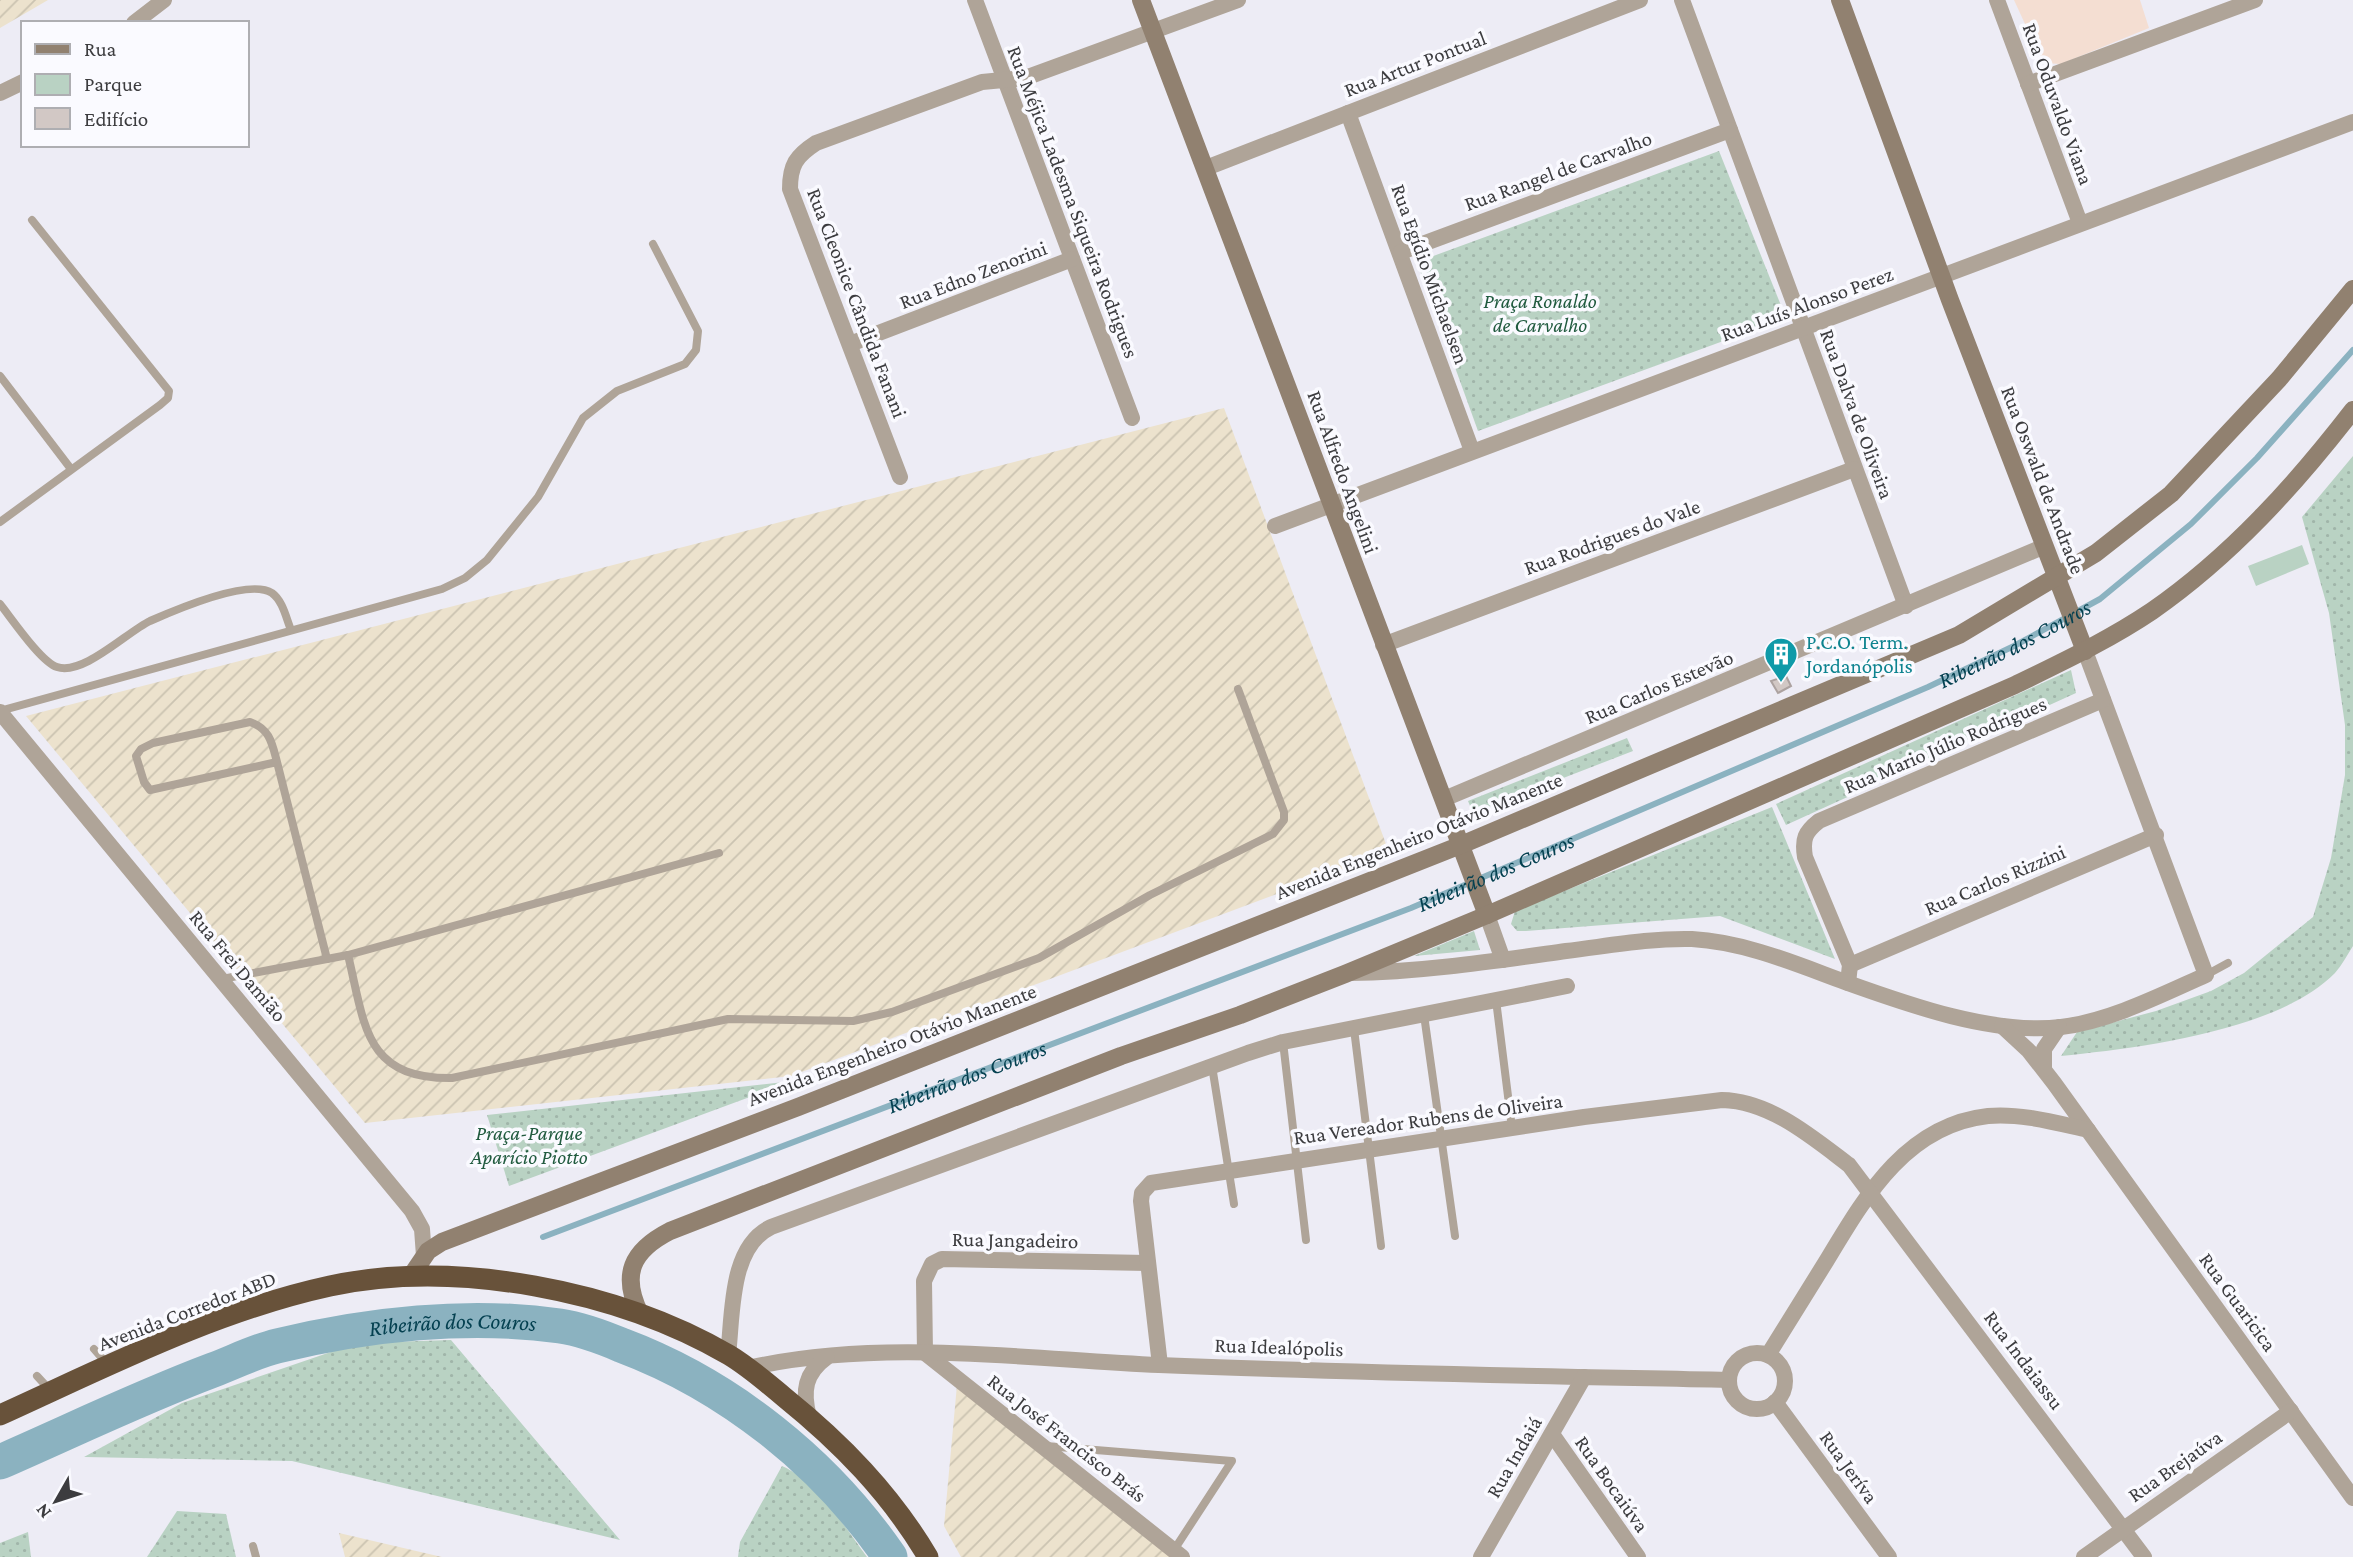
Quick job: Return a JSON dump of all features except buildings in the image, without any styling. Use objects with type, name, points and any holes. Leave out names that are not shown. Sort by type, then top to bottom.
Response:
[{"type":"highway","name":"Avenida Corredor ABD","points":[[0,1415],[109,1366],[251,1308],[329,1286],[411,1276],[511,1283],[640,1314],[728,1354],[830,1434],[873,1479],[928,1557]]},
{"type":"main road","name":"Rua Alfredo Angelini","points":[[1141,0],[1484,908]]},
{"type":"main road","name":"Rua Oswald de Andrade","points":[[1840,0],[1941,276],[2085,651]]},
{"type":"main road","name":"Avenida Engenheiro Otávio Manente","points":[[411,1276],[424,1255],[442,1242],[1464,853],[1930,648],[1991,618],[2057,578],[2130,528],[2199,466],[2279,379],[2353,289]]},
{"type":"main road","points":[[640,1314],[630,1290],[634,1262],[646,1246],[670,1231],[1121,1056],[1240,1015],[1345,974],[1484,908],[2015,685],[2085,651],[2150,612],[2212,565],[2315,459],[2353,410]]},
{"type":"street","points":[[137,21],[164,0]]},
{"type":"street","name":"Rua Méjica Ladesma Siqueira Rodrigues","points":[[975,0],[1132,418]]},
{"type":"street","name":"Rua Cleonice Cândida Fanani","points":[[900,477],[790,189],[790,169],[799,154],[816,143],[982,82],[1025,78],[1238,0]]},
{"type":"street","name":"Rua Artur Pontual","points":[[1206,168],[1640,0]]},
{"type":"street","name":"Rua Dalva de Oliveira","points":[[1682,0],[1906,606]]},
{"type":"street","name":"Rua Oduvaldo Viana","points":[[1997,0],[2080,223]]},
{"type":"street","points":[[2028,84],[2255,0]]},
{"type":"street","points":[[0,93],[21,83]]},
{"type":"street","name":"Rua Egídio Michaelsen","points":[[1349,113],[1472,451]]},
{"type":"street","name":"Rua Luís Alonso Perez","points":[[1275,526],[2353,122]]},
{"type":"street","name":"Rua Rangel de Carvalho","points":[[1401,252],[1730,130]]},
{"type":"street","name":"Rua Edno Zenorini","points":[[850,344],[1072,260]]},
{"type":"street","name":"Rua Rodrigues do Vale","points":[[1383,645],[1854,469]]},
{"type":"street","name":"Rua Carlos Estevão","points":[[1444,799],[2045,546]]},
{"type":"street","name":"Rua Oswald de Andrade","points":[[2085,651],[2156,835],[2206,975]]},
{"type":"street","name":"Rua Mario Júlio Rodrigues","points":[[1850,964],[1805,857],[1803,839],[1806,833],[1819,821],[2103,700]]},
{"type":"street","name":"Rua Frei Damião","points":[[0,711],[412,1211],[422,1229],[424,1255]]},
{"type":"street","name":"Rua Carlos Rizzini","points":[[1850,964],[2156,835]]},
{"type":"street","name":"Rua Alfredo Angelini","points":[[1484,908],[1503,960]]},
{"type":"street","points":[[1345,974],[1392,973],[1642,940],[1694,939],[1742,946],[1924,1009],[2023,1028],[2059,1027],[2123,1009],[2206,975]]},
{"type":"street","points":[[1848,983],[1850,964]]},
{"type":"street","points":[[728,1354],[740,1266],[752,1242],[764,1230],[1212,1065],[1283,1042],[1567,986]]},
{"type":"street","name":"Rua Guaricica","points":[[2000,1024],[2044,1069],[2353,1498]]},
{"type":"street","points":[[2044,1069],[2045,1049],[2059,1027]]},
{"type":"street","name":"Rua Vereador Rubens de Oliveira","points":[[1160,1365],[1141,1201],[1146,1187],[1158,1180],[1722,1100],[1742,1101],[1764,1109],[1816,1139],[1849,1165],[1870,1189]]},
{"type":"street","points":[[1768,1355],[1870,1189],[1899,1159],[1927,1138],[1979,1118],[2021,1117],[2088,1130]]},
{"type":"street","name":"Rua Indaiassu","points":[[1870,1189],[2144,1557]]},
{"type":"street","name":"Rua Jangadeiro","points":[[925,1353],[924,1281],[932,1264],[942,1259],[1147,1263]]},
{"type":"street","name":"Rua Idealópolis","points":[[748,1368],[778,1361],[925,1353],[1160,1365],[1729,1380]]},
{"type":"street","name":"Rua José Francisco Brás","points":[[925,1353],[1178,1554]]},
{"type":"street","points":[[1750,1354],[1768,1355],[1781,1368],[1784,1377],[1781,1394],[1775,1402],[1759,1409],[1741,1404],[1730,1390],[1729,1380],[1735,1363],[1750,1354]]},
{"type":"street","points":[[809,1417],[804,1396],[806,1381],[812,1370],[827,1357]]},
{"type":"street","name":"Rua Indaiá","points":[[1481,1557],[1584,1377]]},
{"type":"street","name":"Rua Jeríva","points":[[1775,1402],[1889,1557]]},
{"type":"street","name":"Rua Brejaúva","points":[[2084,1557],[2122,1527],[2291,1411]]},
{"type":"street","name":"Rua Bocaiúva","points":[[1552,1434],[1638,1557]]},
{"type":"lane","points":[[0,522],[160,405],[168,398],[169,391],[32,220]]},
{"type":"lane","points":[[0,711],[442,589],[465,578],[487,560],[538,497],[583,418],[617,391],[685,364],[696,351],[698,331],[653,244]]},
{"type":"lane","points":[[0,376],[71,470]]},
{"type":"lane","points":[[0,604],[55,667],[66,668],[84,664],[149,622],[236,590],[258,588],[271,593],[278,599],[291,631]]},
{"type":"lane","points":[[348,955],[366,1031],[379,1053],[397,1069],[423,1079],[452,1078],[728,1019],[853,1021],[892,1012],[1039,958],[1150,895],[1273,834],[1280,828],[1284,812],[1238,689]]},
{"type":"lane","points":[[277,762],[150,790],[144,782],[136,756],[141,749],[153,743],[250,722],[263,727],[269,735],[277,762],[327,959]]},
{"type":"lane","points":[[222,979],[348,955],[719,853]]},
{"type":"lane","points":[[2206,975],[2228,963]]},
{"type":"lane","points":[[1496,1000],[1513,1128]]},
{"type":"lane","points":[[1424,1014],[1455,1236]]},
{"type":"lane","points":[[1354,1029],[1381,1246]]},
{"type":"lane","points":[[1283,1042],[1306,1240]]},
{"type":"lane","points":[[1212,1065],[1234,1204]]},
{"type":"lane","points":[[94,1349],[109,1366]]},
{"type":"lane","points":[[37,1376],[52,1392]]},
{"type":"lane","points":[[1043,1446],[1232,1461],[1178,1554]]},
{"type":"lane","points":[[253,1546],[256,1557]]},
{"type":"shaded area","points":[[0,0],[48,0],[0,28]]},
{"type":"shaded area","points":[[2014,0],[2140,0],[2149,28],[2061,64],[2043,63]]},
{"type":"shaded area","points":[[1224,408],[1389,852],[791,1076],[365,1123],[26,716]]},
{"type":"shaded area","points":[[957,1385],[1173,1557],[961,1557],[944,1526]]},
{"type":"shaded area","points":[[339,1533],[442,1557],[345,1557]]},
{"type":"green space","name":"Praça Ronaldo de Carvalho","points":[[1719,151],[1786,318],[1478,431],[1417,262]]},
{"type":"green space","points":[[2353,456],[2353,946],[2335,973],[2310,993],[2244,1023],[2167,1042],[2061,1056],[2077,1032],[2156,1011],[2211,991],[2244,973],[2313,917],[2331,858],[2345,775],[2345,725],[2329,613],[2302,517]]},
{"type":"green space","points":[[2302,545],[2309,564],[2256,586],[2248,566]]},
{"type":"green space","points":[[2071,670],[2076,693],[1786,825],[1776,804]]},
{"type":"green space","points":[[1627,738],[1633,751],[1473,813],[1468,801]]},
{"type":"green space","points":[[1772,807],[1835,959],[1720,916],[1526,931],[1517,931],[1511,924],[1515,911]]},
{"type":"green space","points":[[1474,931],[1480,950],[1414,956]]},
{"type":"green space","name":"Praça-Parque Aparício Piotto","points":[[793,1081],[509,1186],[487,1115]]},
{"type":"green space","points":[[451,1340],[620,1540],[292,1461],[84,1457],[182,1403],[357,1343]]},
{"type":"green space","points":[[782,1466],[796,1473],[819,1494],[867,1557],[738,1557],[740,1542]]},
{"type":"green space","points":[[177,1511],[226,1514],[236,1557],[147,1557]]},
{"type":"green space","points":[[28,1532],[31,1557],[0,1557],[0,1543]]},
{"type":"waterway","name":"Ribeirão dos Couros","points":[[543,1237],[1411,908],[1928,687],[2014,646],[2100,599],[2191,524],[2257,458],[2353,350]]},
{"type":"waterway","name":"Ribeirão dos Couros","points":[[0,1462],[159,1391],[277,1346],[346,1332],[418,1323],[525,1322],[568,1327],[606,1339],[661,1362],[736,1405],[771,1430],[836,1489],[890,1557]]},
{"type":"place","name":"P.C.O. Term. Jordanópolis","points":[[1781,684]]}]
